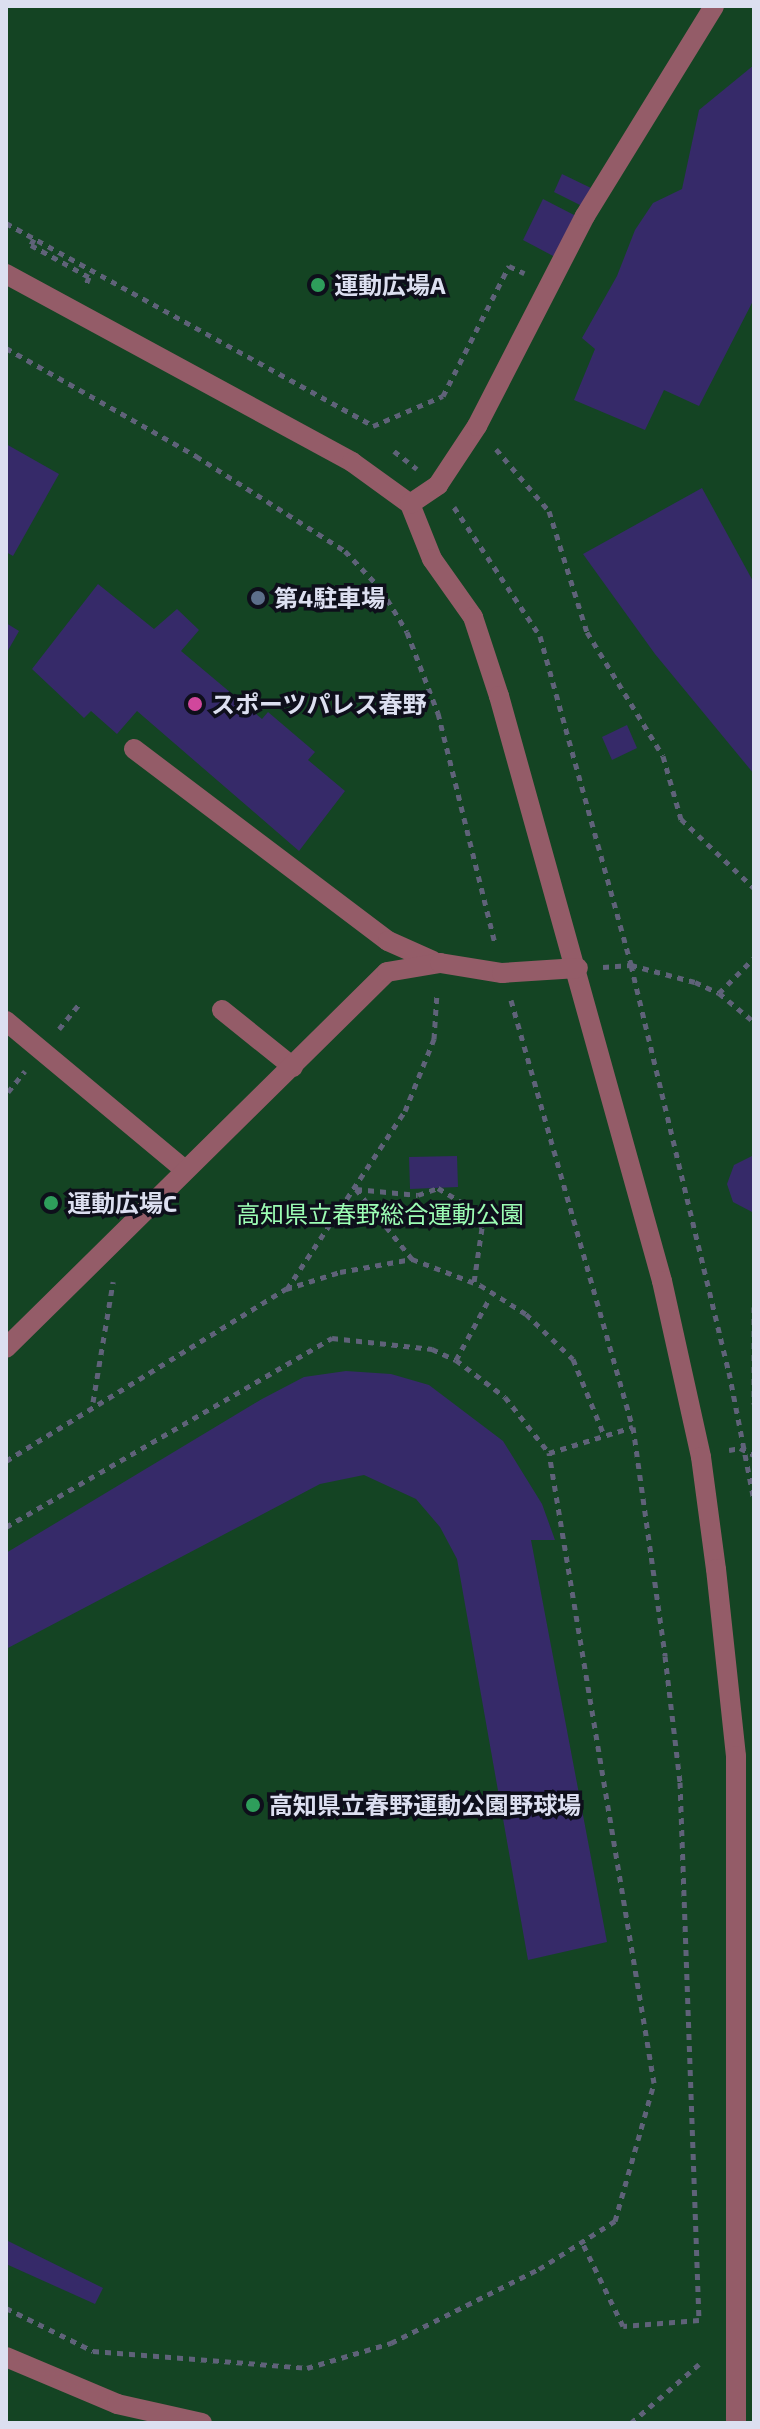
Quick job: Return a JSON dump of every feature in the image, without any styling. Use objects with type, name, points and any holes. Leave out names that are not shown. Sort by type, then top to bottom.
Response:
[{"type":"street","points":[[410,504],[438,485],[477,426],[585,216],[714,6]]},
{"type":"street","points":[[6,274],[352,462],[410,504],[432,559],[473,617],[578,968],[662,1281],[701,1457],[736,1756],[732,2031],[736,2423]]},
{"type":"street","points":[[134,749],[388,941],[440,963],[502,973],[578,968]]},
{"type":"street","points":[[6,1348],[387,972],[440,963]]},
{"type":"street","points":[[222,1010],[293,1067]]},
{"type":"street","points":[[6,1021],[185,1170]]},
{"type":"street","points":[[6,2357],[117,2404],[202,2423]]},
{"type":"path","points":[[6,223],[373,426],[443,396],[509,266],[550,284]]},
{"type":"path","points":[[34,239],[31,245],[89,277]]},
{"type":"path","points":[[6,348],[196,456],[345,551],[381,589],[407,632],[438,713],[502,973],[633,1427],[680,1782],[699,2320],[623,2326],[582,2242]]},
{"type":"path","points":[[477,426],[549,511],[587,632],[663,756],[681,819],[754,888]]},
{"type":"path","points":[[394,451],[438,485],[540,636],[631,965],[729,1372],[754,1501]]},
{"type":"path","points":[[719,993],[754,958]]},
{"type":"path","points":[[286,1289],[356,1189],[405,1111],[434,1039],[440,963]]},
{"type":"path","points":[[578,968],[631,965],[719,993],[754,1022]]},
{"type":"path","points":[[356,1189],[418,1195],[438,1188],[476,1211],[482,1228],[474,1282]]},
{"type":"path","points":[[356,1189],[412,1259]]},
{"type":"path","points":[[93,1403],[121,1234]]},
{"type":"path","points":[[6,1461],[93,1403],[286,1289],[340,1272],[412,1259],[474,1282],[526,1314],[573,1359],[604,1435]]},
{"type":"path","points":[[456,1360],[488,1301]]},
{"type":"path","points":[[754,1306],[754,1404]]},
{"type":"path","points":[[6,1527],[332,1338],[432,1349],[456,1360],[505,1397],[549,1453],[654,2083],[615,2221],[582,2242],[391,2343],[307,2368],[93,2351],[6,2308]]},
{"type":"path","points":[[549,1453],[633,1427]]},
{"type":"path","points":[[631,2423],[699,2364]]},
{"type":"green space","name":"高知県立春野総合運動公園","points":[[6,6],[754,6],[754,2423],[6,2423]]},
{"type":"building","points":[[754,65],[754,299],[699,406],[664,390],[645,430],[574,400],[595,349],[582,338],[617,276],[635,230],[653,203],[682,189],[699,110]]},
{"type":"building","points":[[562,174],[591,188],[582,206],[554,192]]},
{"type":"building","points":[[543,199],[576,216],[555,257],[523,240]]},
{"type":"building","points":[[6,444],[59,474],[13,556],[6,552]]},
{"type":"building","points":[[702,488],[754,583],[754,774],[655,654],[583,554]]},
{"type":"building","points":[[98,584],[154,629],[177,609],[199,630],[181,651],[262,719],[268,712],[315,752],[308,760],[345,791],[299,851],[137,711],[117,734],[91,711],[84,718],[32,669]]},
{"type":"building","points":[[6,623],[19,631],[6,654]]},
{"type":"building","points":[[627,725],[637,748],[612,760],[602,737]]},
{"type":"building","points":[[754,1155],[754,1213],[733,1202],[727,1184],[734,1165]]},
{"type":"building","points":[[457,1156],[458,1187],[410,1189],[409,1157]]},
{"type":"building","points":[[346,1371],[391,1374],[429,1385],[503,1441],[542,1504],[555,1540],[531,1540],[607,1942],[528,1960],[457,1559],[440,1527],[416,1499],[364,1475],[320,1484],[6,1649],[6,1553],[262,1399],[304,1377]]},
{"type":"building","points":[[6,2240],[103,2288],[95,2304],[6,2264]]},
{"type":"place","name":"運動広場A","points":[[318,285]]},
{"type":"place","name":"第4駐車場","points":[[258,598]]},
{"type":"place","name":"スポーツパレス春野","points":[[195,704]]},
{"type":"place","name":"運動広場C","points":[[51,1203]]},
{"type":"place","name":"高知県立春野運動公園野球場","points":[[253,1805]]}]
